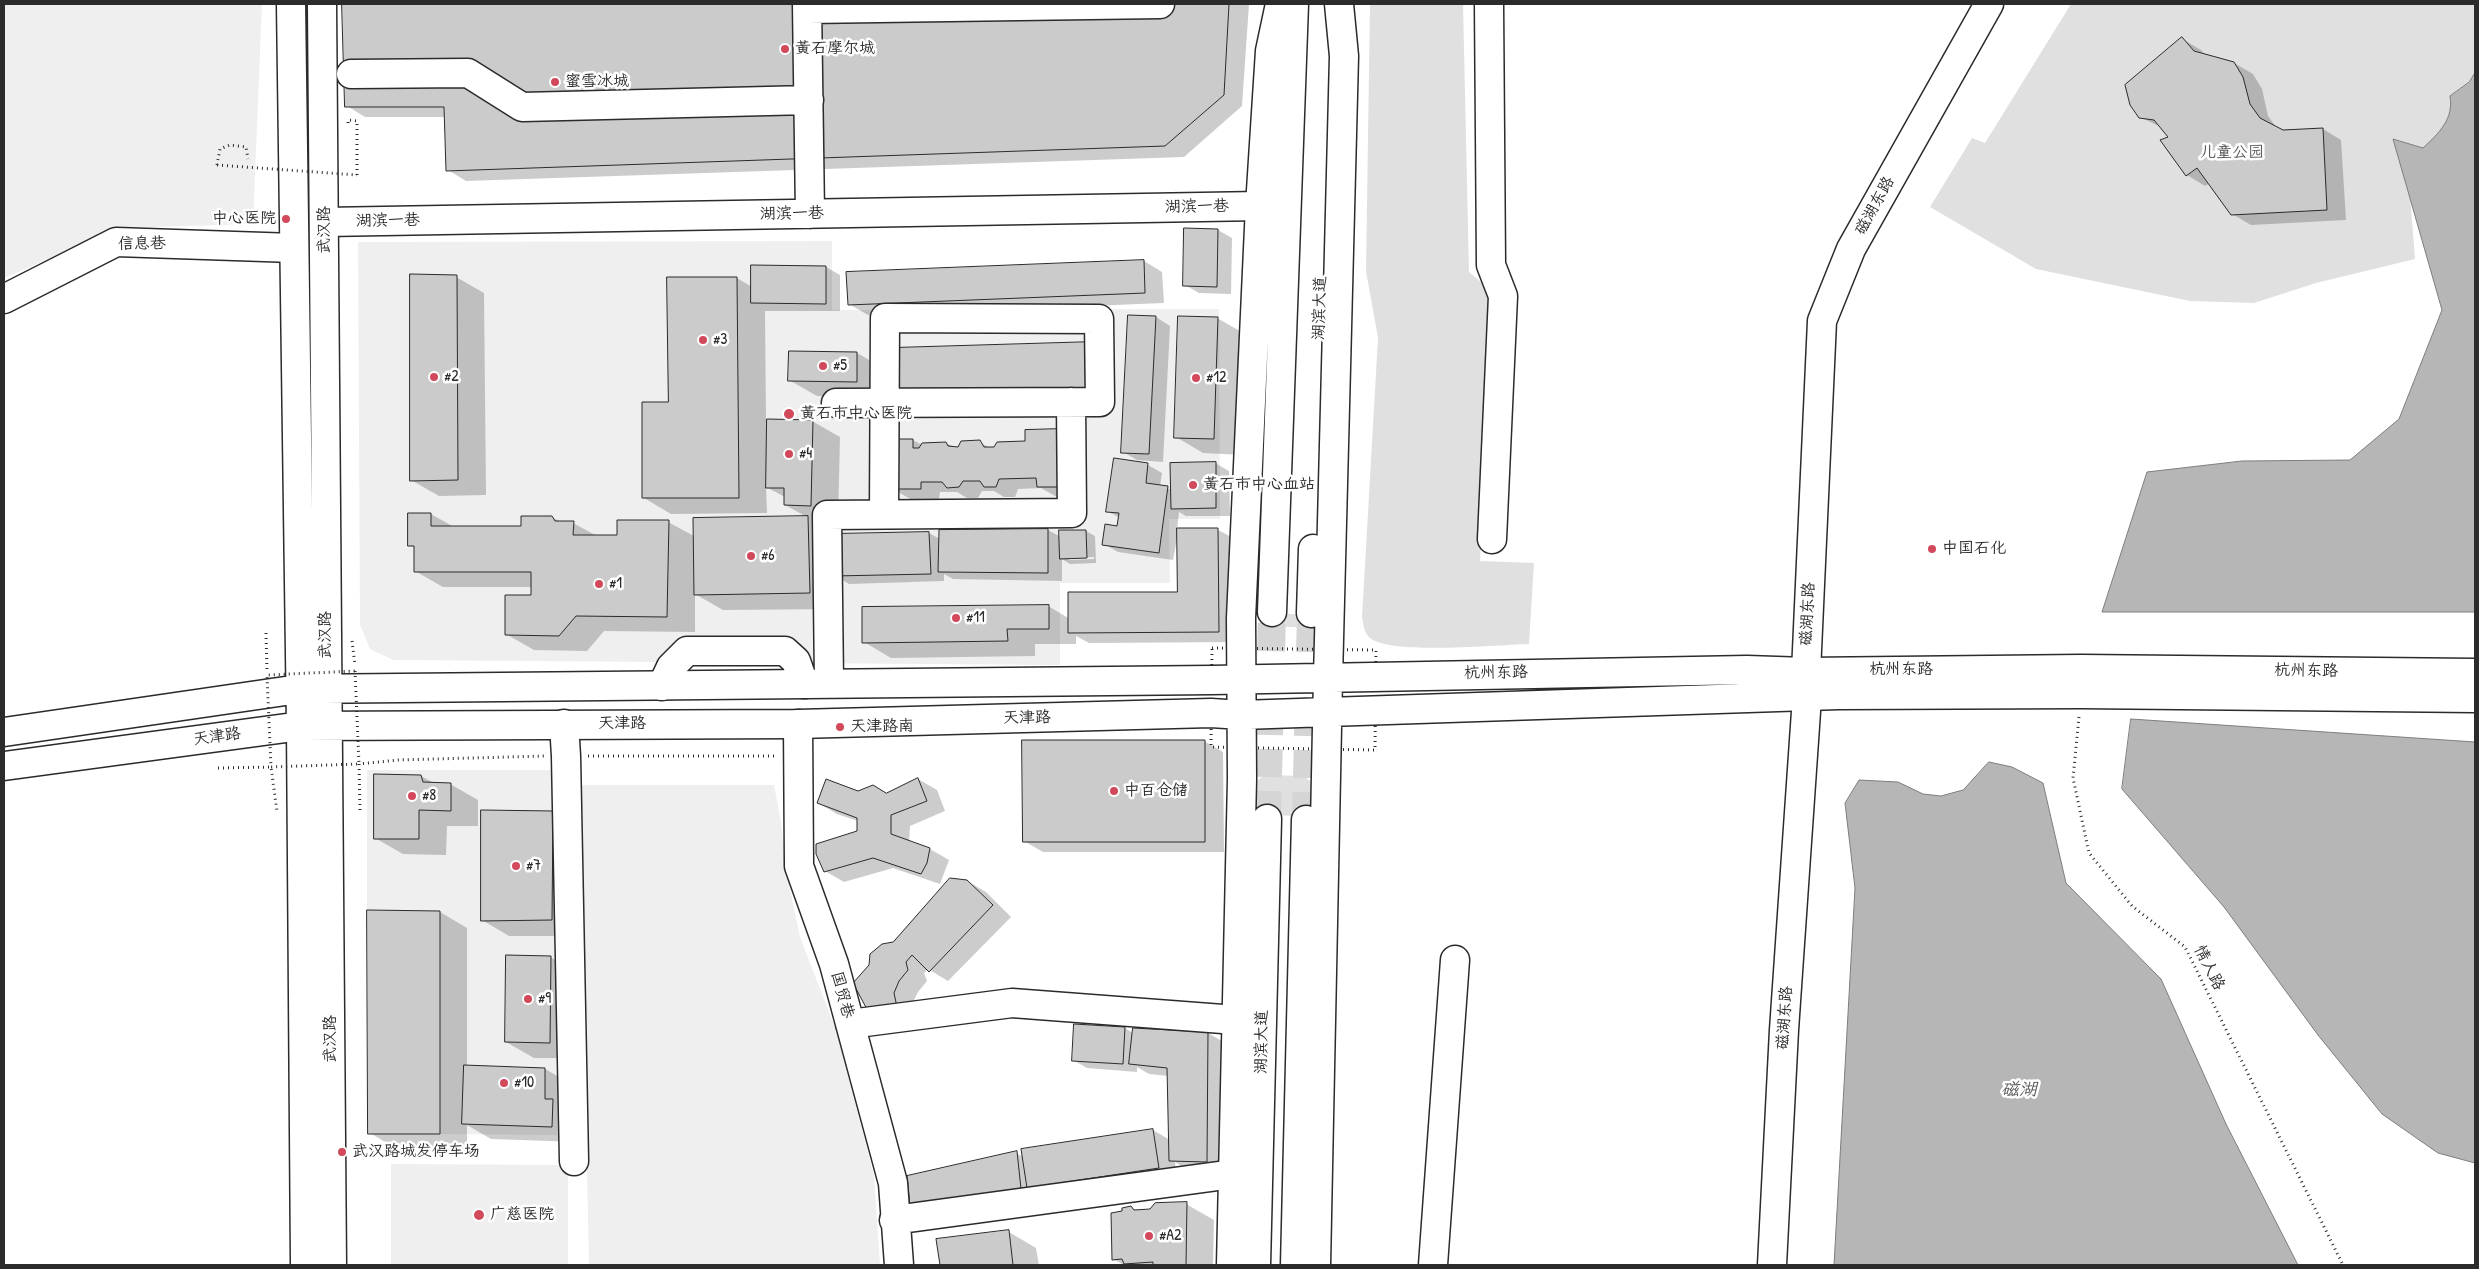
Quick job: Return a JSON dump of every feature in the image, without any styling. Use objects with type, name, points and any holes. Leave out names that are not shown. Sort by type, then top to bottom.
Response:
[{"type":"main road","name":"武汉路","points":[[291,4],[298,689],[301,726],[305,1265]]},
{"type":"main road","name":"武汉路","points":[[322,4],[332,1265]]},
{"type":"main road","points":[[810,214],[808,6],[1160,4]]},
{"type":"main road","points":[[1231,1265],[1242,715],[1241,618],[1260,206],[1270,52],[1280,4]]},
{"type":"main road","points":[[1272,612],[1294,4]]},
{"type":"main road","name":"湖滨大道","points":[[1311,613],[1328,4]]},
{"type":"main road","points":[[1316,1265],[1328,678],[1344,66],[1339,4]]},
{"type":"main road","points":[[1489,4],[1491,264],[1503,296],[1492,539]]},
{"type":"main road","name":"磁湖东路","points":[[1772,1265],[1784,1030],[1806,685],[1822,321],[1851,249],[1989,4]]},
{"type":"main road","points":[[351,74],[468,73],[522,107],[809,100]]},
{"type":"main road","name":"湖滨一巷","points":[[325,222],[1260,206]]},
{"type":"main road","name":"信息巷","points":[[4,299],[116,242],[294,248]]},
{"type":"main road","points":[[836,403],[884,403],[1100,402],[1099,319],[885,318],[884,403],[884,514]]},
{"type":"main road","points":[[817,684],[827,515],[1072,513],[1071,402]]},
{"type":"main road","name":"杭州东路","points":[[1242,715],[1328,712],[2081,669],[2475,673]]},
{"type":"main road","name":"杭州东路","points":[[1242,679],[1747,670],[1806,685],[2082,694],[2475,698]]},
{"type":"main road","points":[[4,732],[298,689],[1242,679]]},
{"type":"main road","name":"天津路","points":[[4,766],[301,726],[798,724],[1211,713],[1242,715]]},
{"type":"main road","points":[[564,724],[574,1161]]},
{"type":"main road","name":"国贸巷","points":[[798,724],[799,866],[834,964],[893,1183],[894,1220],[899,1265]]},
{"type":"main road","name":"湖滨大道","points":[[1256,1265],[1267,819]]},
{"type":"main road","points":[[1295,1265],[1306,820]]},
{"type":"main road","points":[[1433,1265],[1455,960]]},
{"type":"main road","points":[[850,1024],[1012,1003],[1236,1020]]},
{"type":"main road","points":[[894,1220],[1233,1174]]},
{"type":"path","points":[[248,160],[246,147],[230,144],[220,149],[217,164],[357,176],[357,121],[348,120],[348,129]]},
{"type":"path","points":[[266,633],[271,767],[277,812]]},
{"type":"path","points":[[352,638],[360,810]]},
{"type":"path","points":[[259,675],[364,670]]},
{"type":"path","name":"情人路","points":[[2082,694],[2072,778],[2089,853],[2132,906],[2185,947],[2343,1265]]},
{"type":"path","points":[[218,768],[359,764],[398,760],[566,756],[798,756]]},
{"type":"shaded area","points":[[4,4],[262,4],[253,224],[120,228],[4,278]]},
{"type":"shaded area","name":"黄石市中心医院","points":[[832,241],[832,310],[1219,309],[1220,519],[1169,519],[1170,583],[1060,583],[1060,665],[393,660],[370,649],[360,625],[358,242]]},
{"type":"shaded area","points":[[367,770],[556,770],[557,1135],[440,1134],[440,911],[367,910]]},
{"type":"shaded area","points":[[579,785],[774,785],[781,822],[786,870],[800,937],[836,1030],[874,1176],[880,1265],[589,1265]]},
{"type":"shaded area","name":"广慈医院","points":[[391,1164],[568,1165],[568,1265],[391,1265]]},
{"type":"green space","points":[[1370,4],[1463,4],[1469,272],[1494,293],[1480,561],[1534,563],[1529,644],[1448,648],[1404,647],[1373,640],[1368,636],[1364,627],[1362,617],[1378,338],[1366,271]]},
{"type":"green space","name":"儿童公园","points":[[2071,4],[2475,4],[2475,73],[2469,81],[2450,96],[2450,112],[2444,125],[2423,148],[2394,139],[2409,181],[2415,259],[2316,283],[2254,303],[2190,301],[2036,269],[1930,207],[1972,138],[1985,143]]},
{"type":"green space","points":[[1267,613],[1316,615],[1315,628],[1266,626]]},
{"type":"green space","points":[[1264,775],[1304,776],[1315,785],[1315,817],[1256,814],[1257,781]]},
{"type":"water","points":[[2475,73],[2475,612],[2102,612],[2147,472],[2242,461],[2350,460],[2399,419],[2442,310],[2393,139],[2423,148],[2444,125],[2450,112],[2450,96],[2469,82]]},
{"type":"water","points":[[2131,719],[2475,742],[2475,1163],[2438,1153],[2382,1114],[2318,1035],[2224,907],[2122,789]]},
{"type":"water","name":"磁湖","points":[[1989,762],[2012,767],[2043,783],[2066,883],[2161,979],[2226,1124],[2298,1265],[1834,1265],[1855,888],[1845,803],[1859,780],[1898,782],[1923,794],[1941,796],[1963,790]]},
{"type":"building","name":"黄石摩尔城","points":[[342,4],[1229,4],[1224,95],[1165,146],[446,171],[444,107],[345,107]]},
{"type":"building","points":[[2182,37],[2194,51],[2234,62],[2243,77],[2250,104],[2260,118],[2283,130],[2323,128],[2327,210],[2231,215],[2197,168],[2186,176],[2160,140],[2168,137],[2154,120],[2139,118],[2130,105],[2125,85]]},
{"type":"building","points":[[1184,228],[1218,229],[1217,287],[1183,286]]},
{"type":"building","points":[[1144,260],[1145,293],[848,305],[846,272]]},
{"type":"building","points":[[751,265],[826,266],[826,304],[751,303]]},
{"type":"building","name":"#2","points":[[410,274],[457,275],[458,480],[410,481]]},
{"type":"building","name":"#3","points":[[667,277],[737,277],[739,498],[642,498],[642,402],[668,402]]},
{"type":"building","points":[[1128,315],[1156,316],[1149,454],[1121,453]]},
{"type":"building","name":"#12","points":[[1178,316],[1218,317],[1214,439],[1174,438]]},
{"type":"building","points":[[1093,342],[1095,388],[894,395],[892,348]]},
{"type":"building","name":"#5","points":[[789,351],[857,352],[857,382],[788,381]]},
{"type":"building","name":"#4","points":[[767,419],[813,420],[811,506],[784,505],[784,488],[766,488]]},
{"type":"building","points":[[1061,429],[1063,487],[1037,487],[1036,478],[999,479],[996,487],[984,487],[980,481],[963,481],[959,487],[947,488],[942,482],[921,482],[921,489],[892,489],[892,439],[913,439],[913,448],[919,448],[922,443],[946,442],[948,446],[958,447],[961,441],[980,440],[984,447],[994,447],[997,442],[1025,441],[1025,430]]},
{"type":"building","points":[[1114,458],[1148,463],[1146,483],[1168,486],[1159,553],[1102,545],[1105,524],[1117,526],[1119,513],[1106,512]]},
{"type":"building","name":"黄石市中心血站","points":[[1216,462],[1216,508],[1171,509],[1170,463]]},
{"type":"building","name":"#1","points":[[408,513],[431,513],[431,526],[521,526],[521,516],[552,516],[555,521],[574,521],[573,535],[617,535],[617,520],[669,520],[667,617],[576,616],[559,636],[505,635],[505,595],[531,595],[531,572],[414,572],[414,546],[408,546]]},
{"type":"building","name":"#6","points":[[808,516],[810,593],[694,595],[693,518]]},
{"type":"building","points":[[1177,528],[1218,528],[1219,632],[1068,633],[1068,592],[1177,592]]},
{"type":"building","points":[[1048,529],[1048,573],[938,572],[939,530]]},
{"type":"building","points":[[1059,530],[1086,530],[1087,558],[1060,559]]},
{"type":"building","points":[[929,532],[931,574],[833,576],[832,534]]},
{"type":"building","name":"#11","points":[[1049,605],[1049,629],[1007,629],[1008,641],[862,643],[862,607]]},
{"type":"building","name":"中百仓储","points":[[1022,740],[1205,740],[1205,842],[1023,842]]},
{"type":"building","name":"#8","points":[[374,774],[421,775],[423,782],[451,783],[451,811],[419,810],[419,839],[374,839]]},
{"type":"building","points":[[918,778],[927,801],[891,815],[891,834],[930,848],[927,863],[921,874],[873,858],[824,872],[816,854],[816,844],[857,831],[857,818],[817,803],[826,779],[858,791],[873,785],[886,793]]},
{"type":"building","name":"#7","points":[[481,810],[553,811],[552,920],[481,921]]},
{"type":"building","points":[[950,878],[967,880],[993,905],[929,972],[912,955],[906,962],[908,970],[899,981],[894,993],[897,1007],[870,1015],[853,983],[869,965],[870,954],[882,944],[893,942]]},
{"type":"building","points":[[367,910],[440,911],[440,1134],[368,1134]]},
{"type":"building","name":"#9","points":[[506,955],[551,956],[550,1043],[505,1042]]},
{"type":"building","points":[[1074,1024],[1125,1027],[1123,1064],[1072,1061]]},
{"type":"building","points":[[1133,1028],[1208,1032],[1207,1162],[1169,1161],[1167,1068],[1129,1064]]},
{"type":"building","name":"#10","points":[[464,1065],[545,1068],[545,1099],[553,1099],[552,1127],[462,1124]]},
{"type":"building","points":[[1153,1129],[1159,1168],[1027,1188],[1021,1149]]},
{"type":"building","points":[[1017,1151],[1021,1189],[910,1207],[907,1176]]},
{"type":"building","name":"#A2","points":[[1187,1202],[1186,1265],[1153,1265],[1153,1262],[1124,1264],[1122,1259],[1112,1260],[1111,1213],[1122,1211],[1122,1208],[1131,1206],[1134,1210],[1150,1209],[1155,1203]]},
{"type":"building","points":[[1009,1230],[1013,1265],[940,1265],[936,1239]]},
{"type":"tunnel","points":[[1267,819],[1272,612]]},
{"type":"tunnel","points":[[1306,820],[1311,613]]},
{"type":"place","name":"黄石摩尔城","points":[[785,49]]},
{"type":"place","name":"蜜雪冰城","points":[[555,82]]},
{"type":"place","name":"中心医院","points":[[286,219]]},
{"type":"place","name":"#3","points":[[703,340]]},
{"type":"place","name":"#5","points":[[823,366]]},
{"type":"place","name":"#2","points":[[434,377]]},
{"type":"place","name":"#12","points":[[1196,378]]},
{"type":"place","name":"黄石市中心医院","points":[[789,414]]},
{"type":"place","name":"#4","points":[[789,454]]},
{"type":"place","name":"黄石市中心血站","points":[[1193,485]]},
{"type":"place","name":"中国石化","points":[[1932,549]]},
{"type":"place","name":"#6","points":[[751,556]]},
{"type":"place","name":"#1","points":[[599,584]]},
{"type":"place","name":"#11","points":[[956,618]]},
{"type":"place","name":"天津路南","points":[[840,727]]},
{"type":"place","name":"中百仓储","points":[[1114,791]]},
{"type":"place","name":"#8","points":[[412,796]]},
{"type":"place","name":"#7","points":[[516,866]]},
{"type":"place","name":"#9","points":[[528,999]]},
{"type":"place","name":"#10","points":[[504,1083]]},
{"type":"place","name":"武汉路城发停车场","points":[[342,1152]]},
{"type":"place","name":"广慈医院","points":[[479,1215]]},
{"type":"place","name":"#A2","points":[[1149,1236]]}]
